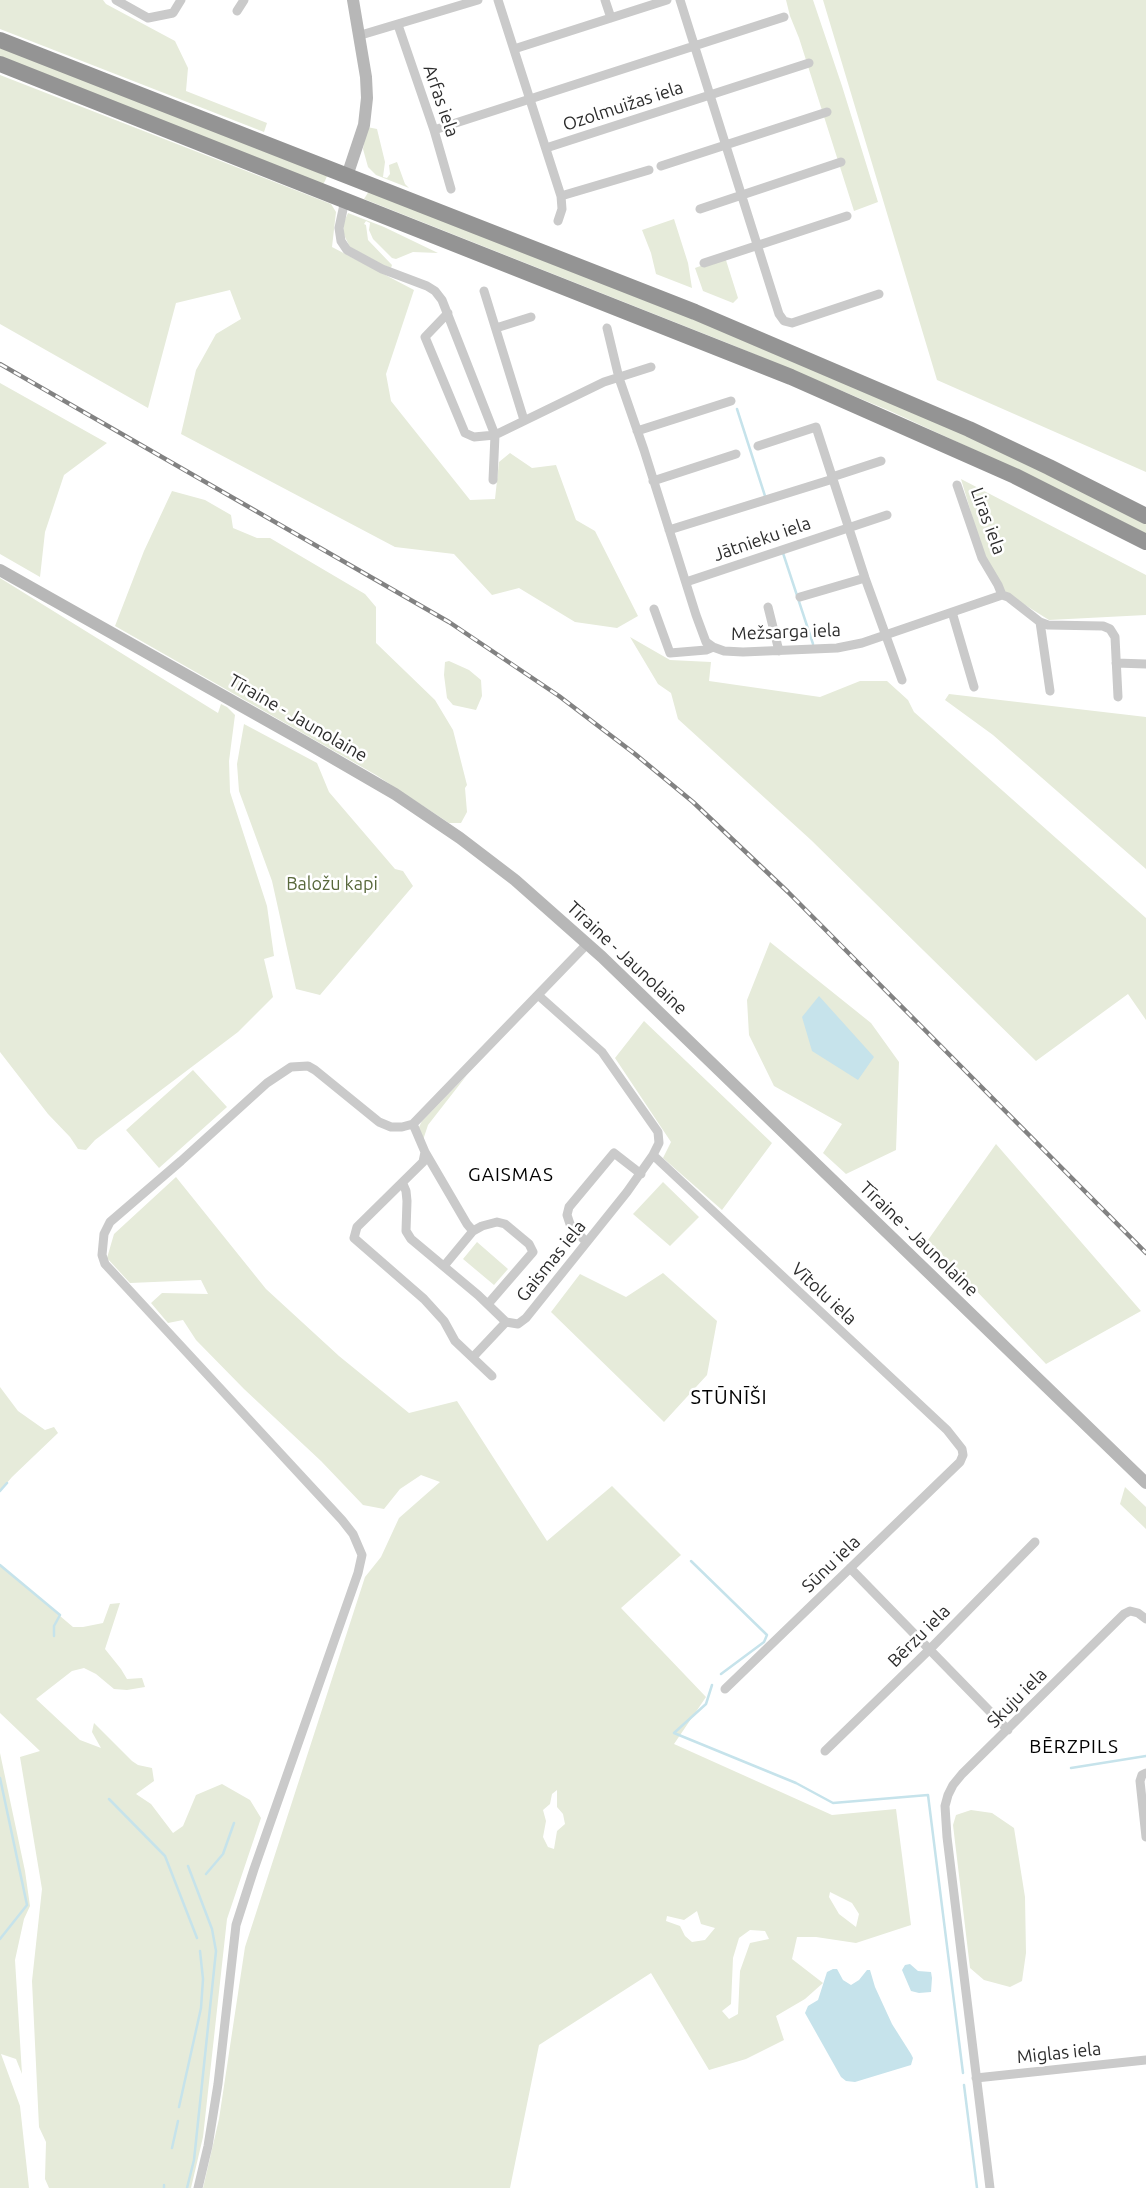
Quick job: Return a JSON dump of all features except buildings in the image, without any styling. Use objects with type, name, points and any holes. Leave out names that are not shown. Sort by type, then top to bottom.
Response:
[{"type":"highway","points":[[0,40],[695,312],[883,391],[1049,466],[1146,516]]},
{"type":"highway","points":[[0,64],[662,324],[816,388],[1015,476],[1146,542]]},
{"type":"main road","points":[[348,176],[365,118],[366,77],[361,35],[353,0]]},
{"type":"main road","name":"Tīraine - Jaunolaine","points":[[0,570],[308,742],[417,808],[515,880],[588,943],[1146,1483]]},
{"type":"street","points":[[116,0],[148,18],[173,13],[181,0]]},
{"type":"street","points":[[237,11],[244,0]]},
{"type":"street","points":[[361,35],[478,0]]},
{"type":"street","points":[[498,0],[561,196],[562,209],[558,222]]},
{"type":"street","points":[[605,0],[611,18]]},
{"type":"street","points":[[514,49],[667,0]]},
{"type":"street","name":"Ozolmuižas iela","points":[[680,0],[759,244],[779,314],[784,321],[792,323],[879,294]]},
{"type":"street","name":"Ozolmuižas iela","points":[[434,130],[784,17]]},
{"type":"street","name":"Arfas iela","points":[[398,25],[434,130],[451,189]]},
{"type":"street","name":"Ozolmuižas iela","points":[[546,148],[809,63]]},
{"type":"street","points":[[660,166],[827,112]]},
{"type":"street","points":[[700,209],[841,162]]},
{"type":"street","points":[[561,196],[649,170]]},
{"type":"street","points":[[345,200],[339,228],[341,240],[347,250],[382,268],[435,291],[448,313],[495,435],[493,480]]},
{"type":"street","points":[[704,263],[847,216]]},
{"type":"street","points":[[484,291],[524,420]]},
{"type":"street","points":[[448,313],[425,337],[465,433],[474,437],[495,435],[604,382],[651,367]]},
{"type":"street","points":[[496,328],[531,317]]},
{"type":"street","name":"Mežsarga iela","points":[[607,328],[618,378],[706,642],[713,647],[724,651],[742,652],[837,648],[862,643],[1002,595]]},
{"type":"street","points":[[637,431],[731,401]]},
{"type":"street","points":[[758,446],[816,427],[884,635],[902,680]]},
{"type":"street","points":[[653,481],[736,454]]},
{"type":"street","name":"Jātnieku iela","points":[[669,530],[881,461]]},
{"type":"street","name":"Liras iela","points":[[957,484],[982,558],[1002,595]]},
{"type":"street","name":"Jātnieku iela","points":[[686,582],[887,515]]},
{"type":"street","points":[[800,597],[865,578]]},
{"type":"street","points":[[1002,595],[1008,597],[1040,622],[1048,625],[1103,626],[1110,629],[1115,636],[1118,697]]},
{"type":"street","points":[[768,607],[779,651]]},
{"type":"street","points":[[654,609],[670,653],[706,650],[713,647]]},
{"type":"street","points":[[952,612],[974,687]]},
{"type":"street","points":[[1040,622],[1050,692]]},
{"type":"street","points":[[1116,663],[1146,664]]},
{"type":"street","points":[[198,2188],[208,2146],[218,2084],[236,1925],[254,1868],[358,1573],[362,1555],[354,1534],[342,1520],[105,1264],[102,1255],[102,1243],[110,1222],[267,1083],[283,1071],[296,1066],[308,1066],[321,1074],[379,1122],[391,1127],[413,1124],[588,943]]},
{"type":"street","name":"Gaismas iela","points":[[506,1322],[518,1324],[526,1318],[641,1174],[659,1143],[658,1132],[599,1049],[538,995]]},
{"type":"street","points":[[413,1124],[425,1152],[467,1224],[473,1230]]},
{"type":"street","points":[[425,1152],[423,1162],[357,1228],[354,1238],[424,1299],[444,1321],[455,1341],[492,1376]]},
{"type":"street","points":[[586,1242],[570,1224],[567,1215],[569,1207],[614,1153],[641,1174]]},
{"type":"street","name":"Vītolu iela","points":[[653,1155],[947,1430],[962,1449],[963,1455],[960,1462]]},
{"type":"street","points":[[403,1184],[407,1201],[406,1231],[411,1239],[488,1304],[506,1322],[473,1357]]},
{"type":"street","points":[[444,1266],[473,1230],[497,1222],[505,1224],[532,1248],[533,1252],[488,1304]]},
{"type":"street","name":"Sūnu iela","points":[[724,1689],[960,1462]]},
{"type":"street","name":"Bērzu iela","points":[[825,1751],[930,1649],[1035,1542]]},
{"type":"street","points":[[850,1568],[1008,1730]]},
{"type":"street","name":"Skuju iela","points":[[976,2078],[945,1806],[953,1784],[1119,1618],[1130,1611],[1138,1613],[1146,1619]]},
{"type":"street","points":[[1146,1773],[1142,1775],[1140,1781],[1146,1837]]},
{"type":"street","name":"Miglas iela","points":[[976,2078],[1146,2060]]},
{"type":"street","points":[[976,2078],[990,2188]]},
{"type":"green space","points":[[0,0],[103,0],[106,4],[175,41],[188,68],[186,91],[267,123],[264,132],[0,29]]},
{"type":"green space","points":[[786,0],[813,0],[878,202],[854,211]]},
{"type":"green space","points":[[823,0],[1146,0],[1146,472],[937,380]]},
{"type":"green space","points":[[0,46],[327,176],[325,181],[323,184],[0,58]]},
{"type":"green space","points":[[0,75],[331,204],[336,212],[332,247],[414,290],[386,374],[391,401],[470,500],[495,499],[499,462],[510,453],[532,468],[556,465],[576,520],[595,531],[638,616],[617,628],[575,622],[519,588],[492,595],[454,554],[395,547],[181,434],[196,370],[216,334],[241,319],[230,290],[176,303],[148,408],[0,324]]},
{"type":"green space","points":[[367,127],[377,129],[385,162],[383,177],[387,178],[390,174],[389,165],[397,162],[405,184],[409,188],[376,175],[368,167],[363,149]]},
{"type":"green space","points":[[369,191],[694,319],[998,449],[1146,523],[1146,534],[1016,469],[890,411],[730,344],[364,199]]},
{"type":"green space","points":[[348,213],[384,227],[438,253],[413,252],[396,259],[392,258],[373,239],[369,230],[370,223],[366,221],[364,224],[366,225],[368,240],[392,265],[391,268],[381,264],[350,247],[344,235],[343,224]]},
{"type":"green space","points":[[674,219],[688,263],[692,288],[656,274],[651,253],[642,230]]},
{"type":"green space","points":[[725,257],[738,298],[733,303],[703,291],[695,268]]},
{"type":"green space","points":[[0,383],[107,443],[64,475],[45,532],[40,577],[0,554]]},
{"type":"green space","points":[[961,479],[1146,575],[1146,615],[1049,620],[1006,593],[983,553]]},
{"type":"green space","points":[[172,491],[205,500],[231,515],[233,528],[257,538],[270,538],[365,594],[376,607],[376,643],[435,700],[453,730],[467,785],[465,788],[467,812],[461,823],[449,823],[376,775],[115,626],[144,551]]},
{"type":"green space","points":[[0,578],[218,713],[221,704],[235,715],[229,761],[230,792],[267,906],[274,956],[264,959],[273,997],[238,1032],[95,1140],[86,1150],[78,1149],[0,1052]]},
{"type":"green space","points":[[630,637],[670,660],[711,662],[709,681],[820,697],[860,681],[887,681],[908,700],[914,712],[1146,918],[1146,1020],[1128,994],[1036,1061],[811,840],[678,719],[671,693],[658,684]]},
{"type":"green space","points":[[449,661],[469,670],[481,680],[482,696],[476,710],[453,705],[447,698],[444,675],[445,662]]},
{"type":"green space","points":[[949,694],[1146,717],[1146,869],[993,735],[945,700]]},
{"type":"green space","name":"Baložu kapi","points":[[244,724],[317,763],[329,792],[395,869],[403,871],[413,886],[320,995],[296,989],[272,881],[239,791],[237,764]]},
{"type":"green space","points":[[770,942],[871,1023],[899,1062],[896,1150],[846,1174],[823,1153],[842,1124],[774,1086],[749,1035],[747,1000]]},
{"type":"green space","points":[[644,1021],[772,1143],[722,1210],[663,1158],[671,1142],[615,1058]]},
{"type":"green space","points":[[193,1070],[227,1107],[159,1168],[126,1130]]},
{"type":"green space","points":[[467,1075],[428,1125],[423,1140],[418,1129],[422,1121]]},
{"type":"green space","points":[[996,1144],[1141,1311],[1046,1364],[928,1240]]},
{"type":"green space","points":[[176,1177],[266,1289],[339,1356],[409,1413],[457,1401],[547,1541],[612,1486],[681,1555],[621,1608],[706,1697],[674,1744],[832,1815],[896,1809],[911,1925],[856,1943],[816,1937],[797,1937],[792,1959],[823,1983],[805,1999],[776,2016],[784,2040],[746,2059],[709,2070],[651,1973],[539,2045],[510,2188],[203,2188],[219,2119],[245,1947],[365,1577],[381,1557],[399,1518],[440,1482],[421,1475],[400,1489],[384,1509],[363,1505],[321,1461],[244,1389],[196,1340],[183,1320],[168,1323],[151,1303],[162,1293],[208,1294],[201,1280],[130,1283],[107,1258],[114,1234]],"holes":[[[557,1790],[557,1807],[563,1814],[565,1824],[557,1831],[554,1849],[548,1847],[543,1837],[546,1821],[543,1810],[550,1804],[552,1794]],[[830,1892],[852,1903],[859,1914],[856,1927],[839,1914],[829,1897]],[[697,1911],[701,1924],[715,1928],[705,1940],[692,1942],[685,1936],[680,1926],[666,1921],[667,1916],[684,1920]],[[750,1930],[765,1931],[769,1939],[750,1943],[740,1971],[738,2014],[729,2019],[722,2011],[731,2004],[733,1958],[739,1938]]]},
{"type":"green space","points":[[663,1182],[699,1217],[670,1246],[633,1214]]},
{"type":"green space","points":[[477,1242],[508,1269],[494,1285],[463,1259]]},
{"type":"green space","points":[[663,1273],[717,1321],[707,1375],[664,1422],[551,1312],[580,1274],[626,1297]]},
{"type":"green space","points":[[0,1387],[18,1411],[45,1430],[54,1427],[58,1433],[0,1491]]},
{"type":"green space","points":[[1125,1487],[1146,1507],[1146,1529],[1120,1504]]},
{"type":"green space","points":[[0,1565],[73,1627],[103,1623],[110,1604],[120,1603],[105,1649],[127,1679],[142,1678],[145,1687],[127,1690],[114,1689],[96,1674],[84,1668],[72,1671],[36,1699],[80,1740],[101,1748],[92,1732],[94,1723],[132,1761],[138,1765],[152,1768],[154,1781],[136,1794],[151,1804],[173,1833],[183,1826],[196,1795],[222,1784],[250,1800],[261,1818],[227,1919],[203,2137],[191,2188],[49,2188],[45,2179],[46,2142],[39,2127],[32,1981],[42,1889],[20,1757],[40,1751],[0,1713]]},
{"type":"green space","points":[[0,1753],[25,1871],[30,1906],[24,1919],[15,1960],[22,2074],[16,2059],[1,2054],[20,2106],[29,2188],[0,2188]]},
{"type":"green space","points":[[971,1810],[992,1813],[1014,1828],[1025,1897],[1026,1953],[1022,1981],[1010,1987],[984,1980],[970,1968],[953,1825],[956,1815]]},
{"type":"water","points":[[819,996],[874,1057],[858,1080],[812,1051],[802,1017]]},
{"type":"water","points":[[910,1964],[918,1971],[931,1972],[931,1992],[919,1993],[911,1991],[902,1970],[905,1965]]},
{"type":"water","points":[[837,1969],[843,1980],[851,1985],[859,1980],[867,1970],[870,1970],[875,1987],[892,2024],[913,2058],[911,2065],[855,2082],[846,2081],[841,2077],[805,2013],[808,2006],[818,2000],[827,1972]]},
{"type":"waterway","points":[[737,409],[765,496]]},
{"type":"waterway","points":[[783,553],[813,644]]},
{"type":"waterway","points":[[0,1491],[7,1483]]},
{"type":"waterway","points":[[691,1561],[767,1635],[764,1642],[721,1674]]},
{"type":"waterway","points":[[0,1565],[60,1615],[54,1626],[54,1636]]},
{"type":"waterway","points":[[712,1685],[706,1704],[674,1733],[796,1783],[833,1803],[928,1795],[963,2073]]},
{"type":"waterway","points":[[1071,1768],[1146,1756]]},
{"type":"waterway","points":[[0,1778],[27,1905],[0,1939]]},
{"type":"waterway","points":[[109,1799],[165,1856],[197,1938]]},
{"type":"waterway","points":[[206,1874],[223,1854],[234,1823]]},
{"type":"waterway","points":[[187,2188],[194,2160],[216,1951],[212,1929],[188,1866]]},
{"type":"waterway","points":[[179,2107],[201,2008],[203,1979],[200,1951]]},
{"type":"waterway","points":[[964,2085],[977,2188]]},
{"type":"waterway","points":[[172,2148],[178,2121]]},
{"type":"railway","points":[[0,364],[449,622],[559,696],[635,754],[693,802],[788,892],[1146,1253]]},
{"type":"district","name":"GAISMAS","points":[[511,1175]]},
{"type":"district","name":"STŪNĪŠI","points":[[729,1397]]},
{"type":"district","name":"BĒRZPILS","points":[[1074,1747]]}]
